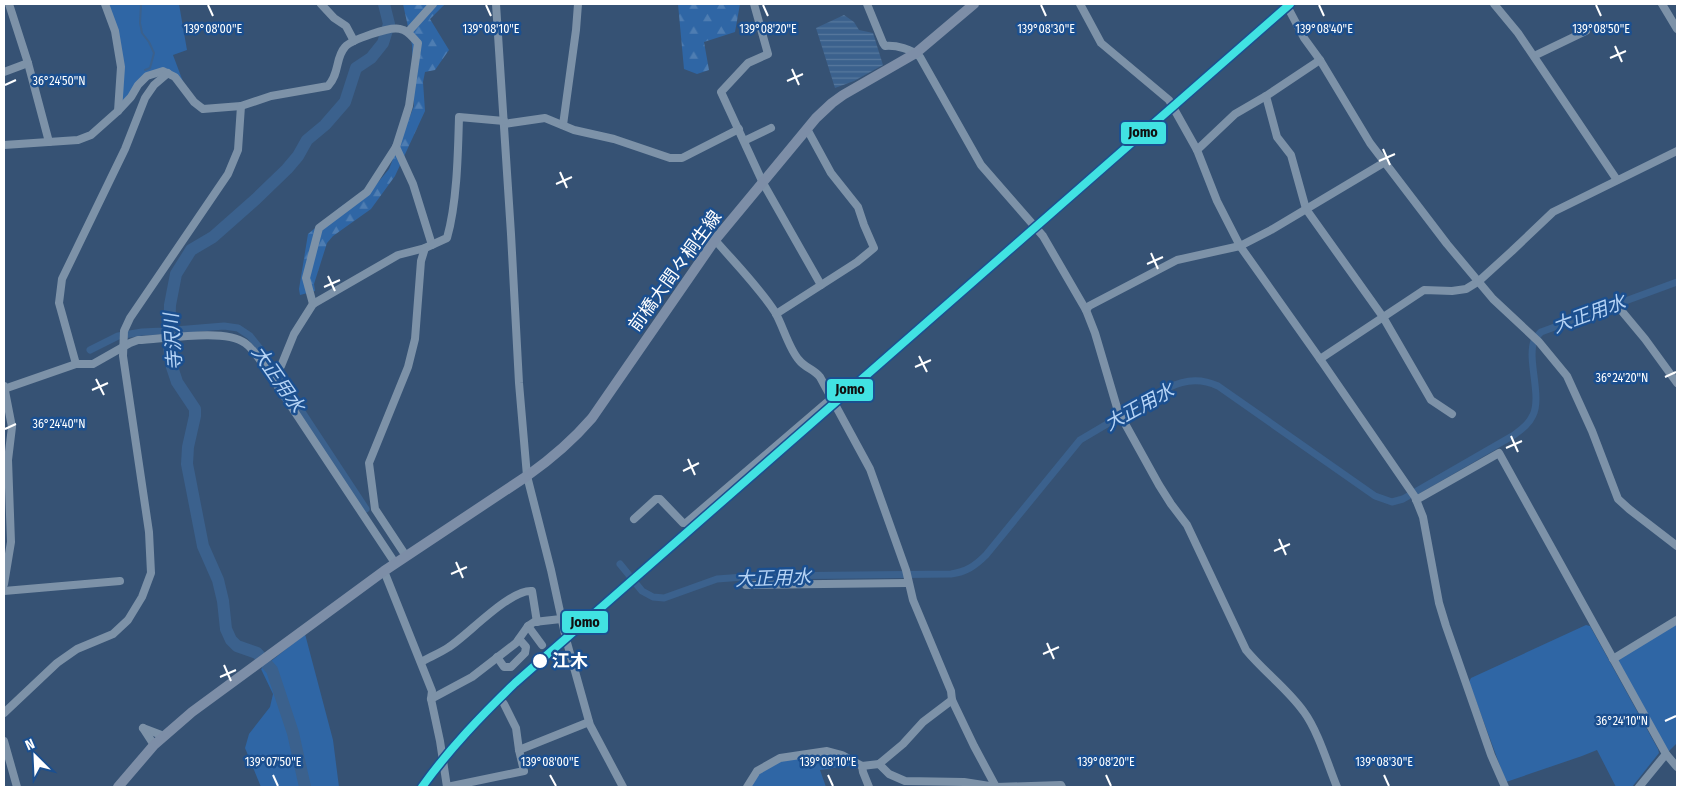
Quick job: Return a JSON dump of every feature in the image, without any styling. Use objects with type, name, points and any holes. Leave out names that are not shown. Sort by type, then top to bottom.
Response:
[{"type":"main road","name":"前橋大間々桐生線","points":[[164,736],[192,712],[384,571],[550,460],[592,418],[715,240],[807,129],[843,95],[916,53],[974,4]]},
{"type":"main road","points":[[118,787],[154,744],[164,736]]},
{"type":"street","points":[[9,4],[28,63],[49,142]]},
{"type":"street","points":[[105,4],[115,31],[121,67],[118,111]]},
{"type":"street","points":[[321,4],[334,18],[346,26],[354,41]]},
{"type":"street","points":[[408,32],[433,4]]},
{"type":"street","points":[[496,4],[519,383],[528,476],[561,619],[589,722],[623,787]]},
{"type":"street","points":[[563,125],[578,4]]},
{"type":"street","points":[[754,4],[768,54],[748,62],[721,92],[763,183],[822,285]]},
{"type":"street","points":[[866,4],[882,43],[885,46],[894,46],[916,53],[920,57],[981,165],[1043,236],[1086,310],[1095,333],[1118,411],[1159,485],[1187,525],[1246,650],[1255,662],[1296,702],[1309,720],[1337,787]]},
{"type":"street","points":[[1080,4],[1101,43],[1169,100],[1198,150],[1217,201],[1240,246],[1416,498],[1423,517],[1439,603],[1491,755],[1505,787]]},
{"type":"street","points":[[1286,4],[1304,38],[1320,60],[1370,143],[1447,244],[1493,299],[1539,342],[1562,368],[1592,432],[1618,499],[1677,546]]},
{"type":"street","points":[[1494,4],[1518,33],[1617,180]]},
{"type":"street","points":[[1662,4],[1677,30]]},
{"type":"street","points":[[4,145],[78,140],[91,135],[118,111],[147,76],[163,71],[175,77],[194,102],[203,109],[240,106],[271,96],[328,86],[335,78],[340,55],[345,46],[380,32],[398,28],[408,32],[418,43],[409,106],[396,147],[367,192],[319,228],[306,278],[313,304]]},
{"type":"street","points":[[1534,56],[1586,30]]},
{"type":"street","points":[[1198,150],[1235,114],[1320,60]]},
{"type":"street","points":[[4,72],[28,63]]},
{"type":"street","points":[[76,364],[59,303],[62,279],[125,149],[145,98],[154,85],[168,73]]},
{"type":"street","points":[[1266,96],[1277,137],[1291,155],[1306,209],[1383,317],[1431,400],[1452,414]]},
{"type":"street","points":[[4,713],[57,663],[77,649],[113,634],[128,620],[142,597],[151,573],[149,532],[123,356],[124,331],[130,318],[228,174],[238,150],[240,106]]},
{"type":"street","points":[[273,371],[313,304],[398,255],[447,238],[452,222],[458,146],[458,117],[504,123],[545,118],[574,130],[614,139],[670,158],[682,158],[739,130]]},
{"type":"street","points":[[744,141],[771,128]]},
{"type":"street","points":[[776,314],[858,262],[874,248],[858,206],[831,173],[807,129]]},
{"type":"street","points":[[396,147],[413,184],[428,246],[421,261],[415,338],[408,367],[369,463],[376,509],[400,560]]},
{"type":"street","points":[[1320,359],[1424,290],[1452,291],[1466,289],[1479,281],[1553,212],[1677,151]]},
{"type":"street","points":[[1086,310],[1089,306],[1178,260],[1240,246],[1271,230],[1385,162]]},
{"type":"street","points":[[715,240],[768,302],[798,359],[817,373],[870,469],[906,570],[912,600],[951,690],[952,700],[996,787]]},
{"type":"street","points":[[1620,309],[1677,383]]},
{"type":"street","points":[[4,584],[11,542],[8,460],[12,427],[6,413],[4,388],[76,364],[93,364],[124,344],[138,340],[220,335],[239,339],[249,346],[273,371],[400,560]]},
{"type":"street","points":[[634,519],[656,499],[660,499],[683,523],[686,523],[832,398]]},
{"type":"street","points":[[1416,498],[1498,453],[1556,555],[1595,630],[1613,658],[1666,754],[1677,766]]},
{"type":"street","points":[[384,571],[432,691],[431,699],[447,787],[524,771],[516,728],[504,704]]},
{"type":"street","points":[[4,591],[120,581]]},
{"type":"street","points":[[746,585],[908,581]]},
{"type":"street","points":[[421,662],[449,647],[504,603],[525,590],[532,591],[537,622]]},
{"type":"street","points":[[431,699],[472,677],[516,643],[528,626],[537,622],[561,619]]},
{"type":"street","points":[[1613,658],[1677,620]]},
{"type":"street","points":[[528,626],[542,645]]},
{"type":"street","points":[[497,658],[504,667],[511,667],[525,653],[526,647],[519,639]]},
{"type":"street","points":[[747,787],[757,771],[780,758],[827,751],[842,754],[862,766],[878,764],[903,744],[923,722],[952,700]]},
{"type":"street","points":[[519,750],[589,722]]},
{"type":"street","points":[[154,744],[143,728],[164,736]]},
{"type":"street","points":[[4,741],[17,787]]},
{"type":"street","points":[[1639,787],[1666,754]]},
{"type":"street","points":[[878,764],[889,774],[905,781],[964,782],[996,787],[1061,785],[1062,787]]},
{"type":"street","points":[[862,766],[862,772],[868,787]]},
{"type":"green space","points":[[107,4],[179,4],[187,50],[173,55],[185,87],[176,76],[143,75],[130,96],[122,103],[123,66]]},
{"type":"green space","points":[[403,4],[445,4],[430,19],[449,50],[435,70],[425,72],[423,82],[425,111],[395,176],[371,209],[333,236],[327,243],[314,284],[315,291],[300,295],[299,289],[308,234],[343,205],[364,199],[389,169],[414,106],[412,45]]},
{"type":"green space","points":[[678,4],[740,4],[735,32],[704,42],[709,70],[697,74],[684,69]]},
{"type":"green space","points":[[1677,624],[1677,743],[1668,752],[1616,659]]},
{"type":"green space","points":[[1586,625],[1590,626],[1659,753],[1632,787],[1616,787],[1597,750],[1506,782],[1469,682],[1471,678]]},
{"type":"green space","points":[[305,634],[333,740],[339,787],[261,787],[245,748],[249,734],[270,707],[273,694],[261,669]]},
{"type":"green space","points":[[827,753],[841,756],[856,765],[820,770],[826,787],[749,787],[760,772],[781,760]]},
{"type":"shaded area","points":[[844,15],[854,22],[859,30],[873,33],[883,65],[854,81],[835,88],[816,28]]},
{"type":"waterway","points":[[141,4],[140,23],[142,33],[154,53],[150,68],[145,70]]},
{"type":"waterway","name":"寺沢川","points":[[305,787],[293,733],[272,670],[257,653],[237,646],[231,640],[226,629],[223,601],[218,580],[203,546],[187,464],[195,409],[177,382],[172,367],[169,347],[170,305],[176,274],[191,250],[213,237],[256,199],[287,169],[298,156],[307,140],[325,125],[345,102],[356,68],[371,58],[383,43],[389,24],[384,4]]},
{"type":"waterway","name":"大正用水","points":[[620,564],[642,591],[653,597],[664,598],[717,579],[757,576],[951,574],[961,572],[974,565],[986,555],[1080,440],[1168,388],[1187,381],[1212,383],[1218,386],[1375,496],[1392,502],[1403,499],[1514,435],[1527,424],[1533,415],[1536,398],[1532,349],[1535,340],[1541,332],[1677,282]]},
{"type":"waterway","name":"大正用水","points":[[90,350],[118,336],[142,332],[224,326],[238,328],[250,336],[262,351],[366,509]]},
{"type":"transit line","name":"Jomo","points":[[422,787],[466,733],[515,683],[1290,4]]},
{"type":"place","name":"江木","points":[[540,661]]}]
